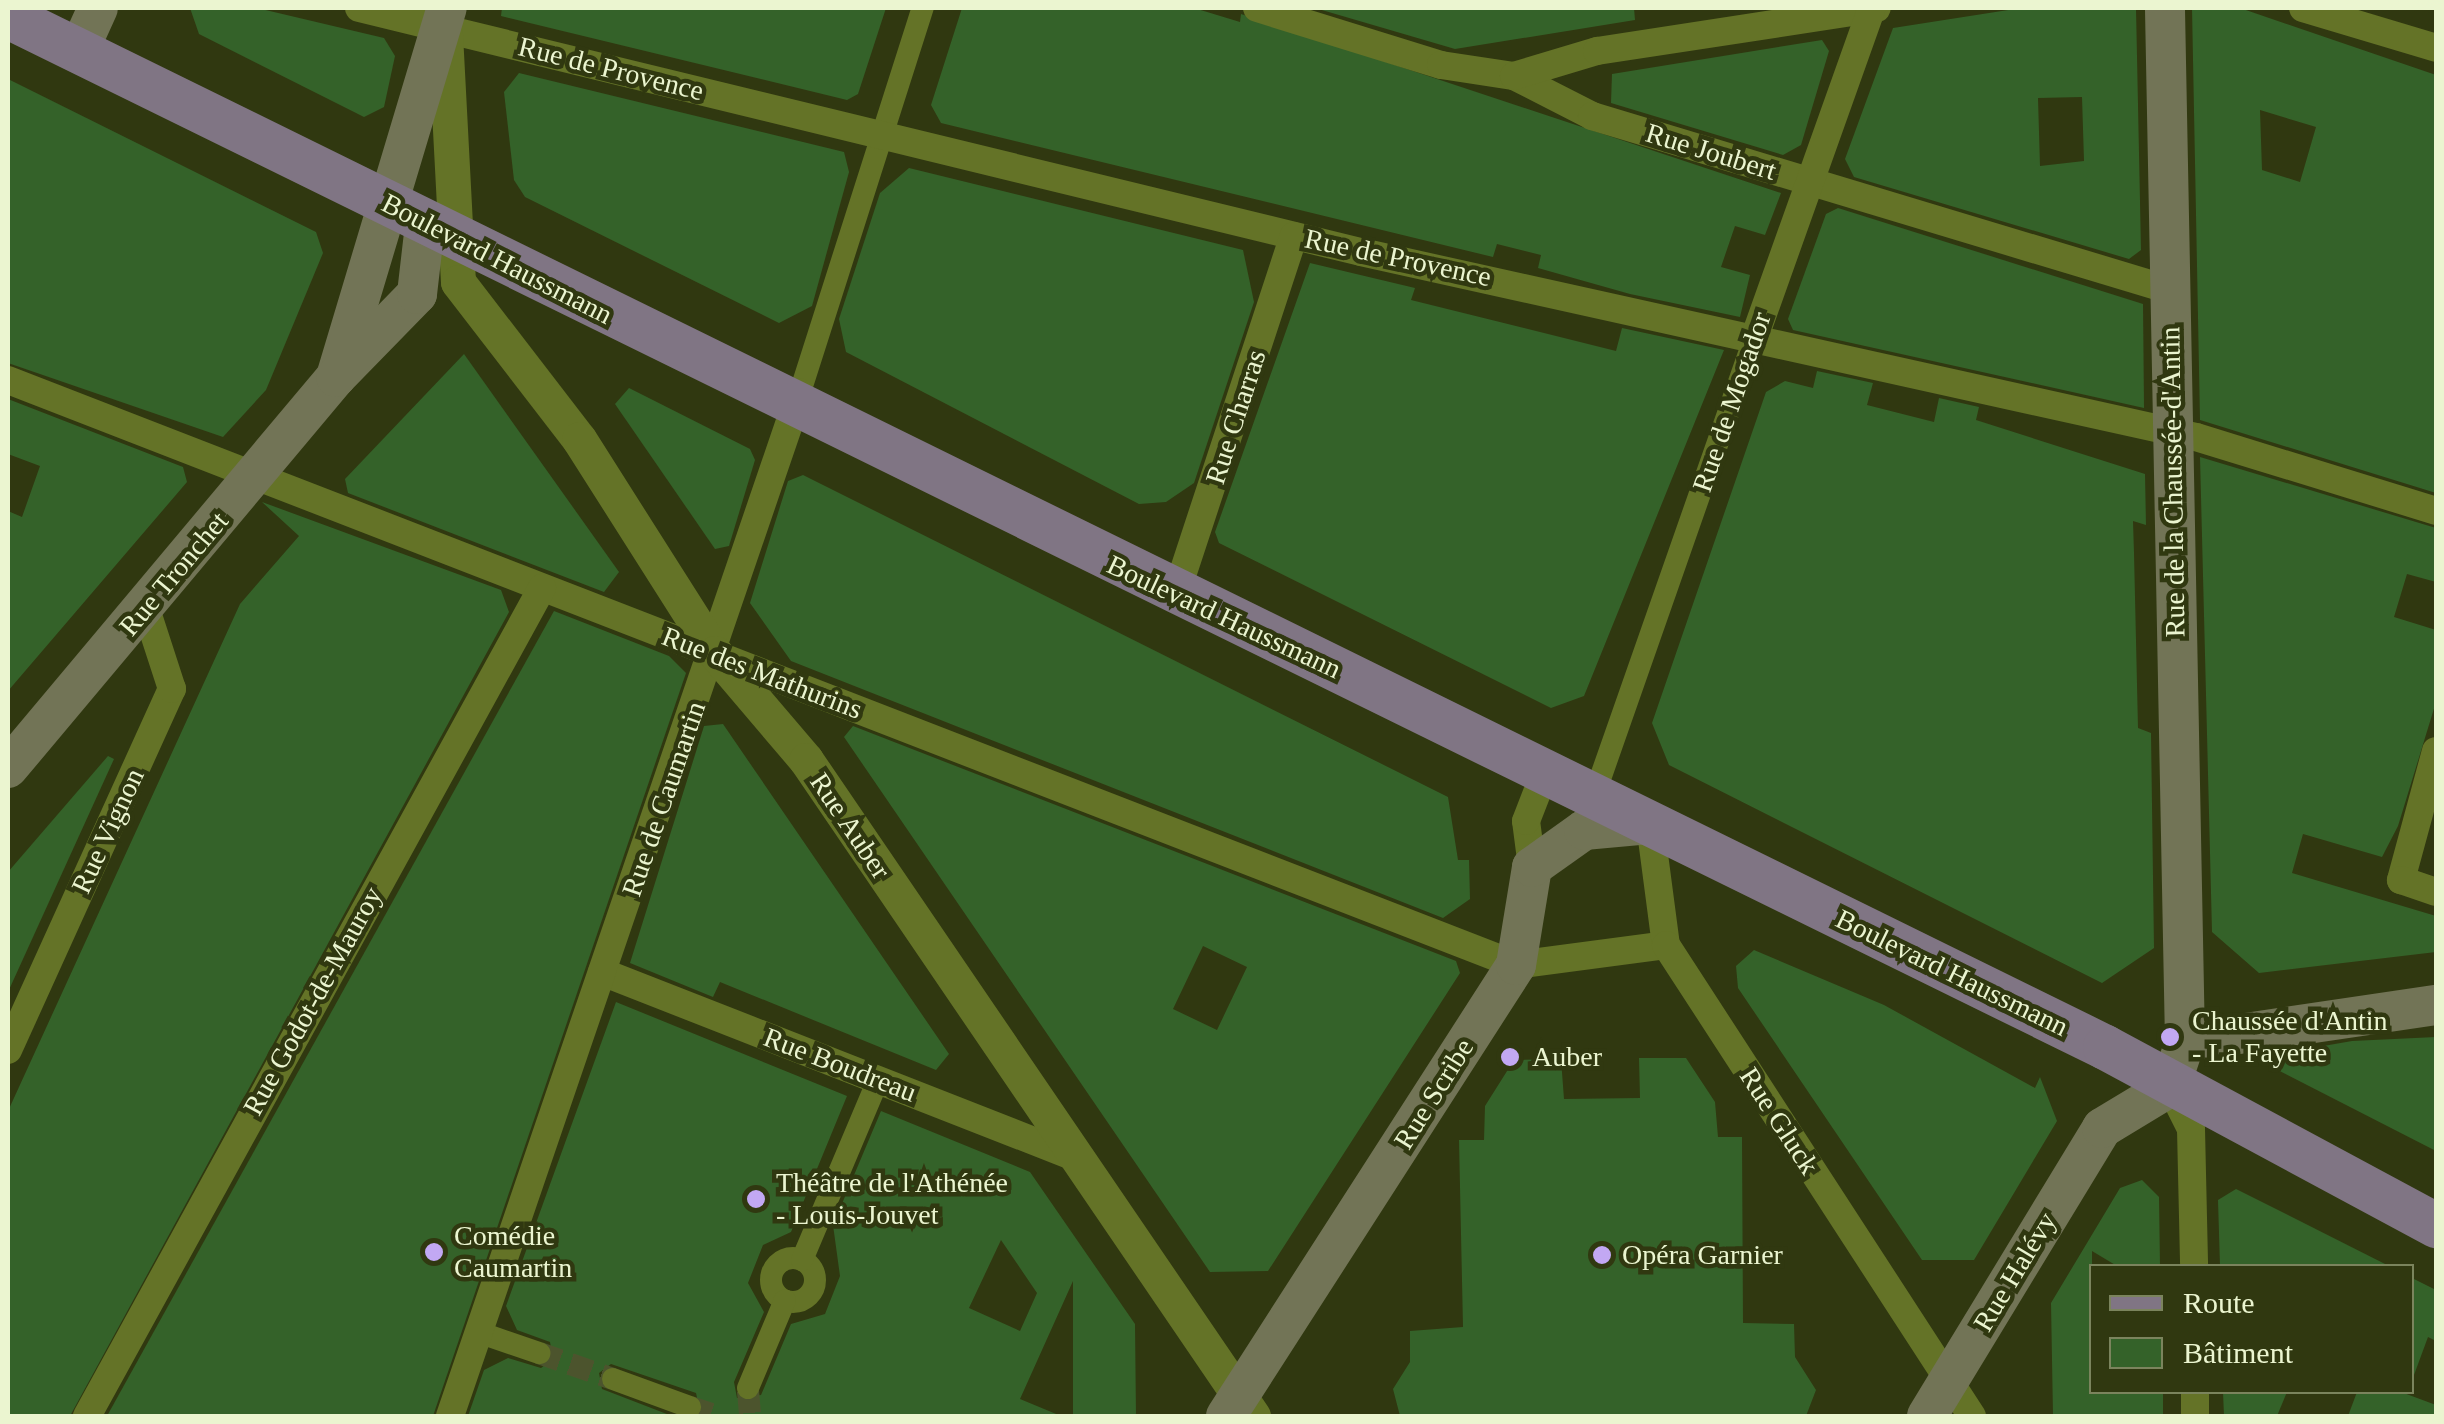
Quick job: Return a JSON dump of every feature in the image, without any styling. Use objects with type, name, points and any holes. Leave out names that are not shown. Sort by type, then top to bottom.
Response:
[{"type":"main road","points":[[78,52],[98,8]]},
{"type":"main road","name":"Rue de la Chaussée-d'Antin","points":[[2164,8],[2180,956],[2185,1042]]},
{"type":"main road","name":"Boulevard Haussmann","points":[[8,16],[439,232],[798,395],[1179,584],[2436,1225]]},
{"type":"main road","name":"Rue Tronchet","points":[[336,377],[384,203],[446,18]]},
{"type":"main road","points":[[417,294],[439,232]]},
{"type":"main road","name":"Rue Tronchet","points":[[8,768],[146,610],[336,377],[417,294]]},
{"type":"main road","points":[[1532,867],[1584,830],[1650,824]]},
{"type":"main road","name":"Rue Scribe","points":[[1240,1410],[1516,965],[1532,867]]},
{"type":"main road","points":[[2170,1088],[2185,1042],[2248,1026],[2436,1005]]},
{"type":"main road","name":"Rue Halévy","points":[[1927,1416],[2102,1128],[2170,1088]]},
{"type":"street","name":"Rue de Provence","points":[[358,8],[446,18],[882,135],[1294,236],[1756,336],[2172,434],[2436,511]]},
{"type":"street","name":"Rue de Caumartin","points":[[450,1416],[715,653],[923,8]]},
{"type":"street","name":"Rue Joubert","points":[[1257,8],[1441,64],[1514,76],[1592,116],[2170,290]]},
{"type":"street","points":[[1514,76],[1597,50],[1874,8]]},
{"type":"street","name":"Rue de Mogador","points":[[1594,796],[1874,8]]},
{"type":"street","points":[[2303,8],[2436,48]]},
{"type":"street","name":"Rue Auber","points":[[446,18],[439,232],[465,293],[579,439],[715,653],[806,760],[1077,1158],[1240,1410]]},
{"type":"street","name":"Rue Charras","points":[[1179,584],[1294,236]]},
{"type":"street","points":[[417,294],[465,293]]},
{"type":"street","name":"Rue des Mathurins","points":[[8,380],[1516,965]]},
{"type":"street","name":"Rue Godot-de-Mauroy","points":[[88,1416],[542,588]]},
{"type":"street","name":"Rue Vignon","points":[[8,1050],[172,689],[146,610]]},
{"type":"street","points":[[2436,751],[2401,880],[2436,892]]},
{"type":"street","points":[[1532,867],[1526,822],[1545,772]]},
{"type":"street","points":[[1516,965],[1666,944],[1650,824]]},
{"type":"street","name":"Rue Gluck","points":[[1666,944],[1972,1416]]},
{"type":"street","name":"Rue Boudreau","points":[[602,972],[1077,1158]]},
{"type":"street","points":[[748,1388],[785,1300],[772,1272],[802,1260],[878,1080]]},
{"type":"street","points":[[2170,1088],[2190,1129],[2194,1264]]},
{"type":"street","points":[[478,1332],[539,1353]]},
{"type":"street","points":[[613,1379],[690,1406]]},
{"type":"building","points":[[190,8],[257,8],[384,38],[395,56],[384,107],[364,117],[199,34]]},
{"type":"building","points":[[502,8],[886,8],[858,94],[847,100],[501,16]]},
{"type":"building","points":[[962,8],[1194,8],[1240,22],[1241,14],[1781,193],[1765,235],[1735,226],[1721,267],[1750,275],[1740,317],[1630,294],[1538,268],[1541,255],[1497,244],[1493,257],[941,123],[931,105]]},
{"type":"building","points":[[1315,8],[1634,8],[1635,20],[1455,49]]},
{"type":"building","points":[[2021,8],[2136,8],[2141,250],[2129,259],[1854,177],[1845,159],[1893,28]],"holes":[[[2082,97],[2084,161],[2040,166],[2038,98]]]},
{"type":"building","points":[[2192,8],[2240,8],[2436,75],[2436,493],[2200,420]],"holes":[[[2260,110],[2316,127],[2300,182],[2262,170]]]},
{"type":"building","points":[[1822,40],[1829,51],[1801,145],[1783,155],[1611,103],[1612,74]]},
{"type":"building","points":[[519,73],[844,152],[849,172],[812,306],[779,323],[525,197],[514,180],[504,92]]},
{"type":"building","points":[[8,79],[316,232],[323,253],[266,390],[223,437],[8,363]]},
{"type":"building","points":[[909,168],[1243,250],[1254,302],[1194,483],[1166,502],[1139,504],[846,352],[839,319],[880,193]]},
{"type":"building","points":[[1838,208],[2143,304],[2144,408],[1793,330],[1788,319],[1826,214]]},
{"type":"building","points":[[1310,263],[1415,288],[1411,300],[1616,351],[1622,328],[1724,350],[1584,696],[1551,708],[1219,543],[1215,532]]},
{"type":"building","points":[[464,354],[619,572],[604,592],[348,493],[345,479]]},
{"type":"building","points":[[1817,371],[1873,383],[1867,405],[1934,422],[1939,398],[1979,407],[1976,420],[2145,474],[2146,525],[2133,521],[2138,728],[2151,733],[2154,948],[2102,983],[1669,765],[1652,723],[1766,392],[1785,381],[1813,388]]},
{"type":"building","points":[[629,388],[750,449],[755,460],[729,546],[715,549],[615,404]]},
{"type":"building","points":[[8,399],[183,467],[187,482],[8,691],[8,511],[22,517],[40,466],[8,454]]},
{"type":"building","points":[[2200,457],[2436,528],[2436,582],[2407,574],[2394,617],[2436,630],[2436,702],[2398,826],[2382,857],[2303,834],[2292,873],[2436,916],[2436,952],[2259,973],[2212,932]]},
{"type":"building","points":[[803,475],[1448,797],[1458,860],[1469,860],[1470,899],[1443,918],[791,661],[750,603],[788,481]]},
{"type":"building","points":[[262,502],[501,590],[509,612],[70,1416],[8,1416],[8,1111],[240,604],[299,536]]},
{"type":"building","points":[[554,611],[669,656],[686,673],[433,1416],[107,1416]]},
{"type":"building","points":[[723,724],[949,1054],[936,1070],[720,982],[713,997],[630,963],[704,726]]},
{"type":"building","points":[[853,726],[1456,961],[1460,973],[1268,1271],[1210,1272],[844,737]],"holes":[[[1203,946],[1247,967],[1217,1030],[1173,1009]]]},
{"type":"building","points":[[108,756],[114,759],[8,992],[8,872]]},
{"type":"building","points":[[1754,950],[1884,1005],[2035,1088],[2040,1077],[2057,1121],[1974,1260],[1922,1260],[1738,988],[1736,966]]},
{"type":"building","points":[[616,1002],[847,1096],[791,1232],[763,1245],[748,1283],[764,1312],[734,1382],[737,1398],[761,1395],[791,1324],[825,1314],[840,1276],[833,1225],[881,1111],[1030,1172],[1135,1324],[1136,1416],[1073,1416],[1073,1281],[1020,1399],[1061,1416],[701,1416],[696,1393],[611,1364],[599,1373],[602,1389],[672,1416],[468,1416],[484,1370],[508,1358],[541,1368],[553,1359],[550,1342],[517,1330],[506,1306]],"holes":[[[1001,1240],[1037,1293],[1020,1331],[969,1308]]]},
{"type":"building","points":[[2436,1037],[2436,1151],[2254,1058],[2352,1041]]},
{"type":"building","name":"Opéra Garnier","points":[[1639,1058],[1686,1058],[1715,1102],[1718,1137],[1742,1137],[1743,1323],[1794,1324],[1795,1357],[1816,1390],[1806,1416],[1400,1416],[1393,1389],[1410,1362],[1410,1331],[1463,1327],[1459,1140],[1484,1140],[1485,1106],[1514,1060],[1561,1059],[1564,1099],[1640,1098]]},
{"type":"building","points":[[2142,1180],[2159,1197],[2160,1264],[2114,1264],[2092,1251],[2089,1394],[2163,1394],[2163,1416],[2053,1416],[2051,1303],[2120,1188]]},
{"type":"building","points":[[2236,1189],[2385,1264],[2220,1264],[2218,1200]]},
{"type":"building","points":[[2414,1279],[2436,1290],[2436,1341],[2428,1337],[2414,1375]]},
{"type":"building","points":[[2223,1394],[2286,1394],[2277,1416],[2224,1416]]},
{"type":"building","points":[[2356,1394],[2406,1394],[2436,1405],[2436,1416],[2348,1416]]},
{"type":"tunnel","points":[[539,1353],[613,1379]]},
{"type":"tunnel","points":[[748,1391],[750,1416]]},
{"type":"tunnel","points":[[690,1407],[718,1416]]},
{"type":"place","name":"Chaussée d'Antin - La Fayette","points":[[2170,1037]]},
{"type":"place","name":"Auber","points":[[1510,1057]]},
{"type":"place","name":"Théâtre de l'Athénée - Louis-Jouvet","points":[[756,1199]]},
{"type":"place","name":"Comédie Caumartin","points":[[434,1252]]},
{"type":"place","name":"Opéra Garnier","points":[[1602,1255]]}]
